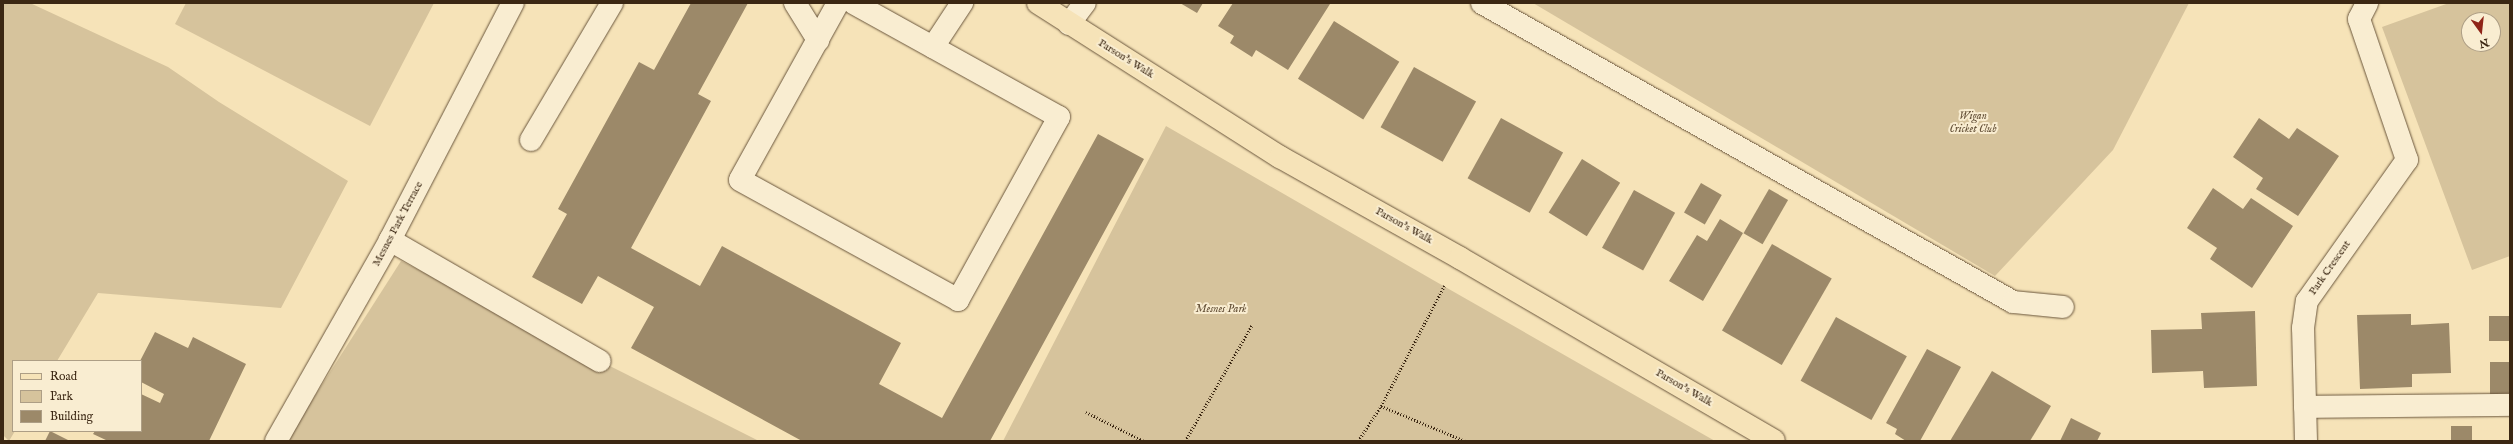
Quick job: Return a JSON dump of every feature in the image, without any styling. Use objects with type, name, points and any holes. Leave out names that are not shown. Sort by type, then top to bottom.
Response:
[{"type":"main road","name":"Parson's Walk","points":[[1038,3],[1280,157],[1460,258],[1774,441]]},
{"type":"street","name":"Mesnes Park Terrace","points":[[276,441],[390,240],[513,3]]},
{"type":"street","points":[[531,140],[612,3]]},
{"type":"street","points":[[795,3],[818,40]]},
{"type":"street","points":[[838,3],[740,180],[958,300],[1059,117],[853,3]]},
{"type":"street","points":[[933,47],[962,3]]},
{"type":"street","points":[[1069,24],[1085,3]]},
{"type":"street","points":[[1482,3],[2013,302],[2063,307]]},
{"type":"street","name":"Park Crescent","points":[[2306,441],[2303,328],[2307,301],[2407,160],[2359,20],[2367,3]]},
{"type":"street","points":[[390,240],[600,361]]},
{"type":"street","points":[[2305,407],[2510,405]]},
{"type":"path","points":[[1358,441],[1381,406],[1460,258]]},
{"type":"path","points":[[1186,441],[1252,325]]},
{"type":"path","points":[[1381,406],[1465,441]]},
{"type":"path","points":[[1086,412],[1144,441]]},
{"type":"green space","points":[[3,3],[30,3],[168,67],[219,102],[348,181],[281,308],[98,293],[58,360],[12,360],[12,432],[14,432],[9,441],[3,435]]},
{"type":"green space","points":[[186,3],[434,3],[370,126],[175,24]]},
{"type":"green space","name":"Wigan Cricket Club","points":[[1533,3],[2189,3],[2113,150],[1995,276]]},
{"type":"green space","points":[[2449,3],[2510,3],[2510,256],[2472,270],[2382,27]]},
{"type":"green space","name":"Mesnes Park","points":[[1166,126],[1433,280],[1715,441],[1003,441]]},
{"type":"green space","points":[[401,261],[759,441],[286,441]]},
{"type":"building","points":[[691,3],[748,3],[698,94],[711,101],[631,248],[700,286],[722,246],[901,343],[879,384],[942,418],[1098,134],[1144,159],[990,441],[802,441],[631,348],[654,307],[598,276],[582,304],[532,277],[567,214],[558,209],[639,62],[654,70]]},
{"type":"building","points":[[1180,3],[1203,3],[1197,13]]},
{"type":"building","points":[[1233,3],[1330,4],[1288,70],[1256,50],[1252,57],[1230,43],[1234,36],[1218,26]]},
{"type":"building","points":[[1334,21],[1399,62],[1363,119],[1298,79]]},
{"type":"building","points":[[1414,67],[1476,101],[1443,162],[1381,127]]},
{"type":"building","points":[[1501,118],[1563,152],[1530,213],[1468,178]]},
{"type":"building","points":[[2259,118],[2289,139],[2297,128],[2339,156],[2298,216],[2256,189],[2263,178],[2233,157]]},
{"type":"building","points":[[1582,159],[1620,183],[1587,236],[1549,212]]},
{"type":"building","points":[[1701,183],[1722,195],[1705,224],[1684,212]]},
{"type":"building","points":[[2213,188],[2243,209],[2251,198],[2293,226],[2252,288],[2210,259],[2217,248],[2187,228]]},
{"type":"building","points":[[1769,189],[1788,200],[1763,244],[1744,233]]},
{"type":"building","points":[[1634,190],[1675,213],[1643,271],[1602,248]]},
{"type":"building","points":[[1720,219],[1743,233],[1703,301],[1669,281],[1697,235],[1707,241]]},
{"type":"building","points":[[1772,244],[1832,278],[1782,365],[1722,331]]},
{"type":"building","points":[[2255,311],[2257,386],[2204,388],[2203,371],[2152,373],[2151,330],[2202,329],[2201,313]]},
{"type":"building","points":[[2411,314],[2411,325],[2449,323],[2451,373],[2412,374],[2412,387],[2360,389],[2357,315]]},
{"type":"building","points":[[2489,316],[2510,316],[2510,341],[2489,341]]},
{"type":"building","points":[[1836,317],[1907,356],[1871,420],[1801,381]]},
{"type":"building","points":[[155,332],[188,348],[193,337],[246,364],[209,441],[108,441],[93,434],[94,432],[142,432],[142,394],[160,403],[164,394],[142,383],[142,360],[141,360]]},
{"type":"building","points":[[1927,349],[1961,367],[1920,441],[1906,441],[1895,434],[1897,429],[1886,423]]},
{"type":"building","points":[[2490,362],[2510,362],[2510,396],[2490,396]]},
{"type":"building","points":[[1992,371],[2051,406],[2030,441],[1950,441]]},
{"type":"building","points":[[2071,418],[2101,433],[2097,441],[2060,441]]},
{"type":"building","points":[[2451,426],[2472,426],[2472,441],[2451,441]]},
{"type":"building","points":[[50,432],[52,432],[70,441],[45,441]]}]
